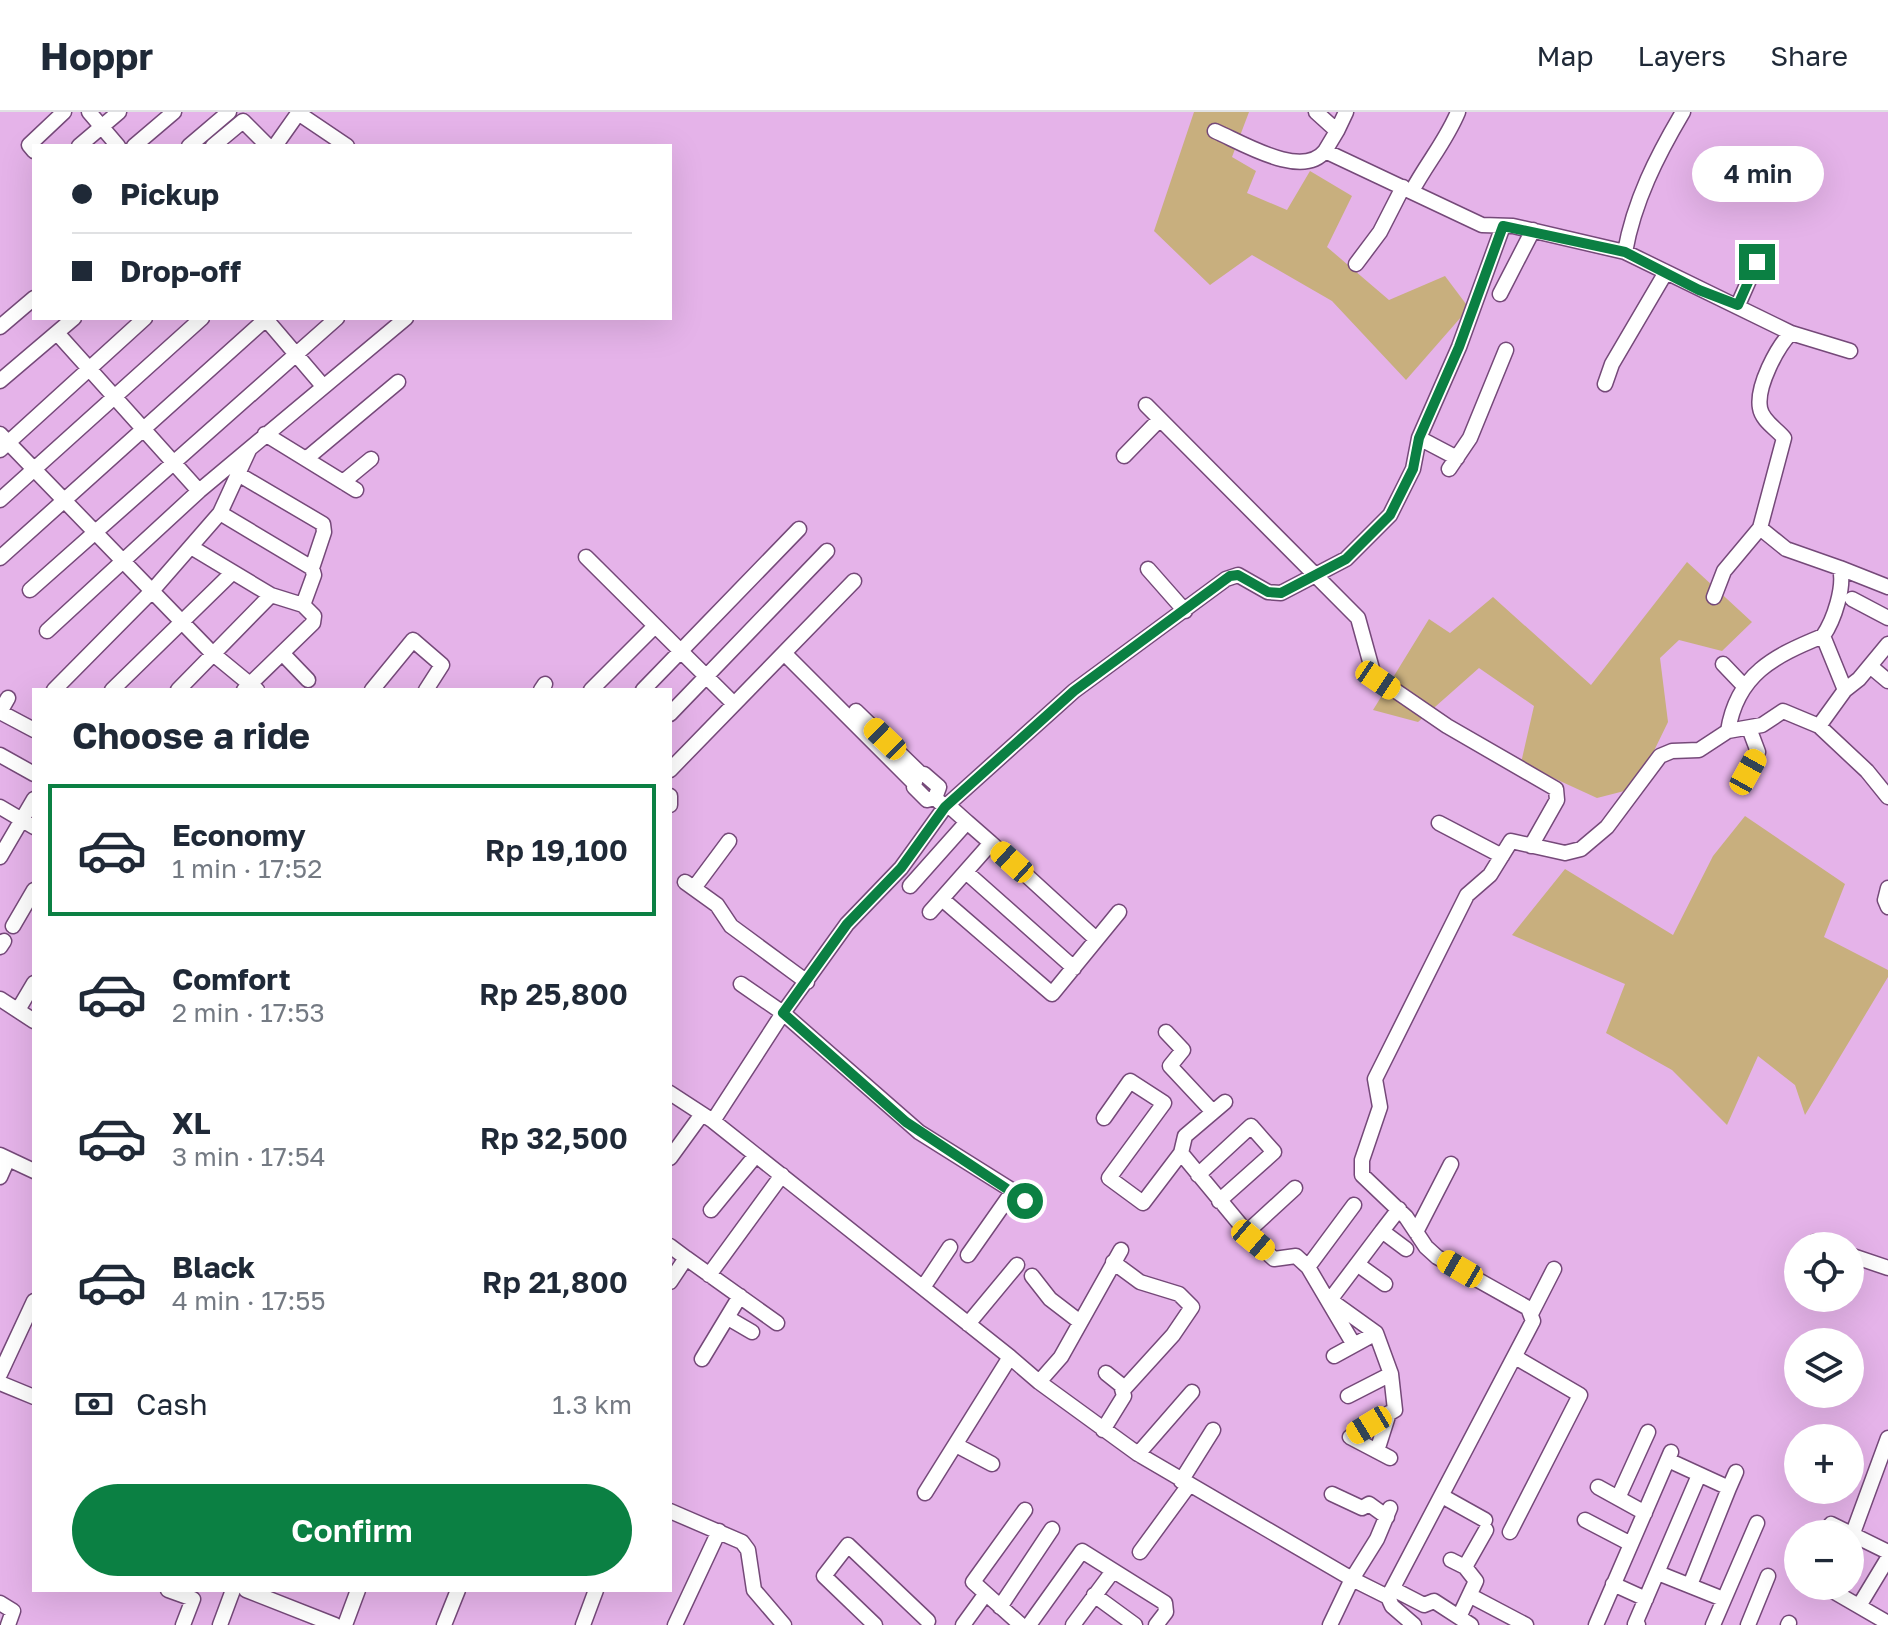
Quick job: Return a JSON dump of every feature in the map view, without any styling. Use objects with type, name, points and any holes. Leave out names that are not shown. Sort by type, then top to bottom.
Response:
[{"type":"street","points":[[32,149],[29,145],[64,112]]},
{"type":"street","points":[[89,112],[116,144]]},
{"type":"street","points":[[81,144],[119,112]]},
{"type":"street","points":[[136,144],[174,112]]},
{"type":"street","points":[[191,144],[229,112]]},
{"type":"street","points":[[1316,112],[1337,131]]},
{"type":"street","points":[[1215,131],[1278,159],[1303,161],[1320,157],[1346,112]]},
{"type":"street","points":[[1356,264],[1408,189],[1446,142],[1458,112]]},
{"type":"street","points":[[1625,252],[1630,221],[1683,112]]},
{"type":"street","points":[[276,144],[298,113],[344,144]]},
{"type":"street","points":[[215,144],[243,121],[266,144]]},
{"type":"street","points":[[1325,151],[1482,225],[1533,230],[1625,252],[1791,333],[1850,351]]},
{"type":"street","points":[[672,1156],[708,1118],[847,924],[901,868],[943,803],[1074,691],[1230,576],[1238,575],[1268,592],[1281,593],[1346,559],[1390,515],[1413,469],[1419,438],[1459,347],[1503,226]]},
{"type":"street","points":[[1500,294],[1533,230]]},
{"type":"street","points":[[1738,305],[1757,262]]},
{"type":"street","points":[[1605,384],[1612,364],[1666,272]]},
{"type":"street","points":[[0,327],[32,300]]},
{"type":"street","points":[[0,381],[72,320]]},
{"type":"street","points":[[143,320],[3,442],[34,469],[212,653],[250,688],[313,623],[312,611],[271,595],[231,574],[191,547]]},
{"type":"street","points":[[0,500],[200,320]]},
{"type":"street","points":[[0,558],[264,320]]},
{"type":"street","points":[[268,320],[323,386]]},
{"type":"street","points":[[30,590],[335,320]]},
{"type":"street","points":[[47,631],[199,491],[404,320]]},
{"type":"street","points":[[57,333],[199,491]]},
{"type":"street","points":[[1714,597],[1724,571],[1760,528],[1784,438],[1764,418],[1760,402],[1778,345],[1791,333]]},
{"type":"street","points":[[1419,438],[1453,464],[1477,423],[1506,350]]},
{"type":"street","points":[[306,459],[398,382]]},
{"type":"street","points":[[1146,405],[1316,572],[1360,621],[1370,665],[1378,680],[1447,726],[1556,789],[1557,800],[1531,846]]},
{"type":"street","points":[[1124,456],[1159,420]]},
{"type":"street","points":[[265,434],[350,486],[371,459]]},
{"type":"street","points":[[56,688],[152,591],[220,513],[251,446]]},
{"type":"street","points":[[238,474],[323,524],[324,532],[312,568],[314,575],[303,605]]},
{"type":"street","points":[[220,513],[312,568]]},
{"type":"street","points":[[1760,528],[1786,549],[1888,587]]},
{"type":"street","points":[[645,688],[799,529]]},
{"type":"street","points":[[672,712],[827,551]]},
{"type":"street","points":[[586,557],[734,704]]},
{"type":"street","points":[[1728,731],[1734,701],[1743,685],[1786,651],[1823,636],[1832,618],[1842,577],[1840,568]]},
{"type":"street","points":[[1148,569],[1185,611]]},
{"type":"street","points":[[114,688],[231,574]]},
{"type":"street","points":[[672,768],[854,581]]},
{"type":"street","points":[[180,688],[271,595]]},
{"type":"street","points":[[1852,599],[1888,618]]},
{"type":"street","points":[[593,688],[655,626]]},
{"type":"street","points":[[1823,636],[1845,690]]},
{"type":"street","points":[[374,688],[413,640],[442,665],[427,688]]},
{"type":"street","points":[[1819,726],[1845,690],[1888,644]]},
{"type":"street","points":[[787,650],[918,779],[927,800],[943,803],[967,822],[1096,939]]},
{"type":"street","points":[[283,654],[308,680]]},
{"type":"street","points":[[1723,664],[1743,685]]},
{"type":"street","points":[[1870,666],[1888,681]]},
{"type":"street","points":[[8,698],[0,712],[32,729]]},
{"type":"street","points":[[1532,1312],[1437,1257],[1399,1209],[1362,1175],[1362,1160],[1380,1107],[1375,1079],[1467,895],[1490,875],[1511,841],[1565,853],[1581,849],[1607,827],[1660,756],[1672,751],[1699,750],[1728,731],[1749,728],[1787,711],[1819,726],[1867,771],[1888,797]]},
{"type":"street","points":[[1748,772],[1758,753],[1749,728]]},
{"type":"street","points":[[0,755],[32,773]]},
{"type":"street","points":[[0,807],[28,823],[1,853]]},
{"type":"street","points":[[910,886],[967,822]]},
{"type":"street","points":[[1439,823],[1502,856]]},
{"type":"street","points":[[729,841],[690,885],[717,905],[731,926],[807,982]]},
{"type":"street","points":[[930,912],[991,843]]},
{"type":"street","points":[[966,872],[1074,968]]},
{"type":"street","points":[[1888,888],[1885,900],[1888,907]]},
{"type":"street","points":[[13,926],[32,893]]},
{"type":"street","points":[[942,899],[1052,994],[1119,912]]},
{"type":"street","points":[[741,984],[783,1013],[919,1132],[1025,1201]]},
{"type":"street","points":[[18,1010],[32,986]]},
{"type":"street","points":[[0,999],[32,1020]]},
{"type":"street","points":[[1166,1032],[1183,1050],[1170,1066],[1213,1112]]},
{"type":"street","points":[[1104,1118],[1130,1081],[1164,1103],[1109,1178],[1143,1203],[1181,1153],[1185,1136],[1225,1102]]},
{"type":"street","points":[[672,1094],[708,1118],[924,1286],[1039,1382],[1138,1454],[1352,1579],[1424,1605],[1434,1601],[1465,1621],[1476,1581],[1458,1563],[1485,1525],[1442,1496]]},
{"type":"street","points":[[1198,1175],[1251,1126],[1274,1152],[1219,1201]]},
{"type":"street","points":[[1181,1153],[1246,1233],[1274,1259],[1296,1256],[1308,1267],[1354,1345]]},
{"type":"street","points":[[711,1210],[756,1155]]},
{"type":"street","points":[[0,1177],[4,1157],[32,1170]]},
{"type":"street","points":[[1416,1232],[1451,1164]]},
{"type":"street","points":[[709,1275],[782,1175]]},
{"type":"street","points":[[1246,1233],[1295,1188]]},
{"type":"street","points":[[968,1255],[1013,1191]]},
{"type":"street","points":[[1308,1267],[1354,1205]]},
{"type":"street","points":[[1330,1300],[1399,1209]]},
{"type":"street","points":[[1382,1231],[1406,1249]]},
{"type":"street","points":[[924,1286],[950,1247]]},
{"type":"street","points":[[672,1248],[777,1323]]},
{"type":"street","points":[[1039,1382],[1061,1357],[1117,1256],[1140,1282],[1163,1286],[1192,1305],[1173,1335],[1123,1390],[1119,1407],[1103,1430]]},
{"type":"street","points":[[672,1279],[686,1258]]},
{"type":"street","points":[[1864,1260],[1888,1268]]},
{"type":"street","points":[[1357,1264],[1385,1284]]},
{"type":"street","points":[[968,1324],[1017,1265]]},
{"type":"street","points":[[1414,1625],[1392,1606],[1390,1593],[1515,1357],[1533,1321],[1532,1312],[1554,1269]]},
{"type":"street","points":[[1032,1276],[1050,1299],[1080,1322]]},
{"type":"street","points":[[702,1359],[740,1296]]},
{"type":"street","points":[[1330,1300],[1376,1333],[1391,1374],[1395,1410],[1389,1413],[1350,1437],[1383,1454],[1389,1413]]},
{"type":"street","points":[[0,1374],[6,1349],[32,1304]]},
{"type":"street","points":[[728,1318],[752,1332]]},
{"type":"street","points":[[1334,1356],[1376,1333]]},
{"type":"street","points":[[925,1493],[1010,1357]]},
{"type":"street","points":[[1510,1532],[1580,1395],[1515,1357]]},
{"type":"street","points":[[1106,1373],[1123,1390]]},
{"type":"street","points":[[1348,1396],[1391,1374]]},
{"type":"street","points":[[0,1383],[32,1396]]},
{"type":"street","points":[[1138,1454],[1192,1392]]},
{"type":"street","points":[[1140,1552],[1185,1483],[1213,1430]]},
{"type":"street","points":[[1618,1498],[1648,1432]]},
{"type":"street","points":[[1858,1520],[1888,1438]]},
{"type":"street","points":[[956,1445],[992,1464]]},
{"type":"street","points":[[1596,1625],[1669,1456],[1699,1475],[1729,1488]]},
{"type":"street","points":[[1690,1585],[1736,1472]]},
{"type":"street","points":[[1636,1625],[1699,1475]]},
{"type":"street","points":[[1598,1487],[1645,1513]]},
{"type":"street","points":[[1330,1625],[1388,1512],[1369,1504],[1362,1508],[1332,1494]]},
{"type":"street","points":[[1021,1625],[984,1596],[973,1582],[1025,1510]]},
{"type":"street","points":[[672,1512],[742,1542],[748,1550],[754,1590],[784,1625]]},
{"type":"street","points":[[1585,1520],[1631,1544]]},
{"type":"street","points":[[1713,1625],[1757,1523]]},
{"type":"street","points":[[1000,1607],[1052,1529]]},
{"type":"street","points":[[675,1625],[719,1531]]},
{"type":"street","points":[[1859,1606],[1888,1555],[1864,1540]]},
{"type":"street","points":[[875,1625],[824,1576],[848,1545],[929,1624]]},
{"type":"street","points":[[1029,1625],[1082,1551],[1165,1603],[1166,1612],[1156,1625]]},
{"type":"street","points":[[1073,1625],[1113,1571]]},
{"type":"street","points":[[1658,1573],[1723,1599]]},
{"type":"street","points":[[1748,1625],[1768,1576]]},
{"type":"street","points":[[1613,1584],[1646,1599]]},
{"type":"street","points":[[226,1623],[233,1592]]},
{"type":"street","points":[[251,1592],[335,1625]]},
{"type":"street","points":[[345,1625],[354,1592]]},
{"type":"street","points":[[444,1625],[457,1592]]},
{"type":"street","points":[[583,1625],[595,1592]]},
{"type":"street","points":[[183,1625],[194,1595]]},
{"type":"street","points":[[1094,1595],[1135,1625]]},
{"type":"street","points":[[963,1625],[984,1596]]},
{"type":"street","points":[[1471,1596],[1507,1621],[1526,1625]]},
{"type":"street","points":[[1848,1600],[1888,1624]]},
{"type":"street","points":[[0,1603],[13,1611],[8,1625]]},
{"type":"shaded area","points":[[1194,112],[1249,112],[1232,157],[1256,171],[1247,193],[1287,210],[1310,171],[1352,196],[1327,247],[1389,300],[1445,276],[1469,308],[1406,380],[1332,301],[1252,255],[1210,285],[1154,231]]},
{"type":"shaded area","points":[[1687,562],[1752,622],[1722,651],[1679,640],[1660,658],[1668,722],[1636,788],[1597,798],[1521,763],[1534,706],[1479,668],[1418,722],[1373,710],[1429,619],[1450,633],[1493,597],[1591,685]]},
{"type":"shaded area","points":[[1745,816],[1845,884],[1824,937],[1888,970],[1888,977],[1805,1115],[1795,1085],[1758,1056],[1727,1125],[1672,1070],[1606,1033],[1625,984],[1512,935],[1565,869],[1673,935],[1713,856]]},
{"type":"route","points":[[1025,1201],[906,1122],[783,1013],[847,924],[901,868],[945,807],[1074,691],[1230,576],[1238,575],[1268,592],[1281,593],[1346,559],[1368,539],[1390,515],[1413,469],[1419,438],[1459,347],[1503,226],[1625,252],[1699,290],[1738,305],[1757,262]]}]
